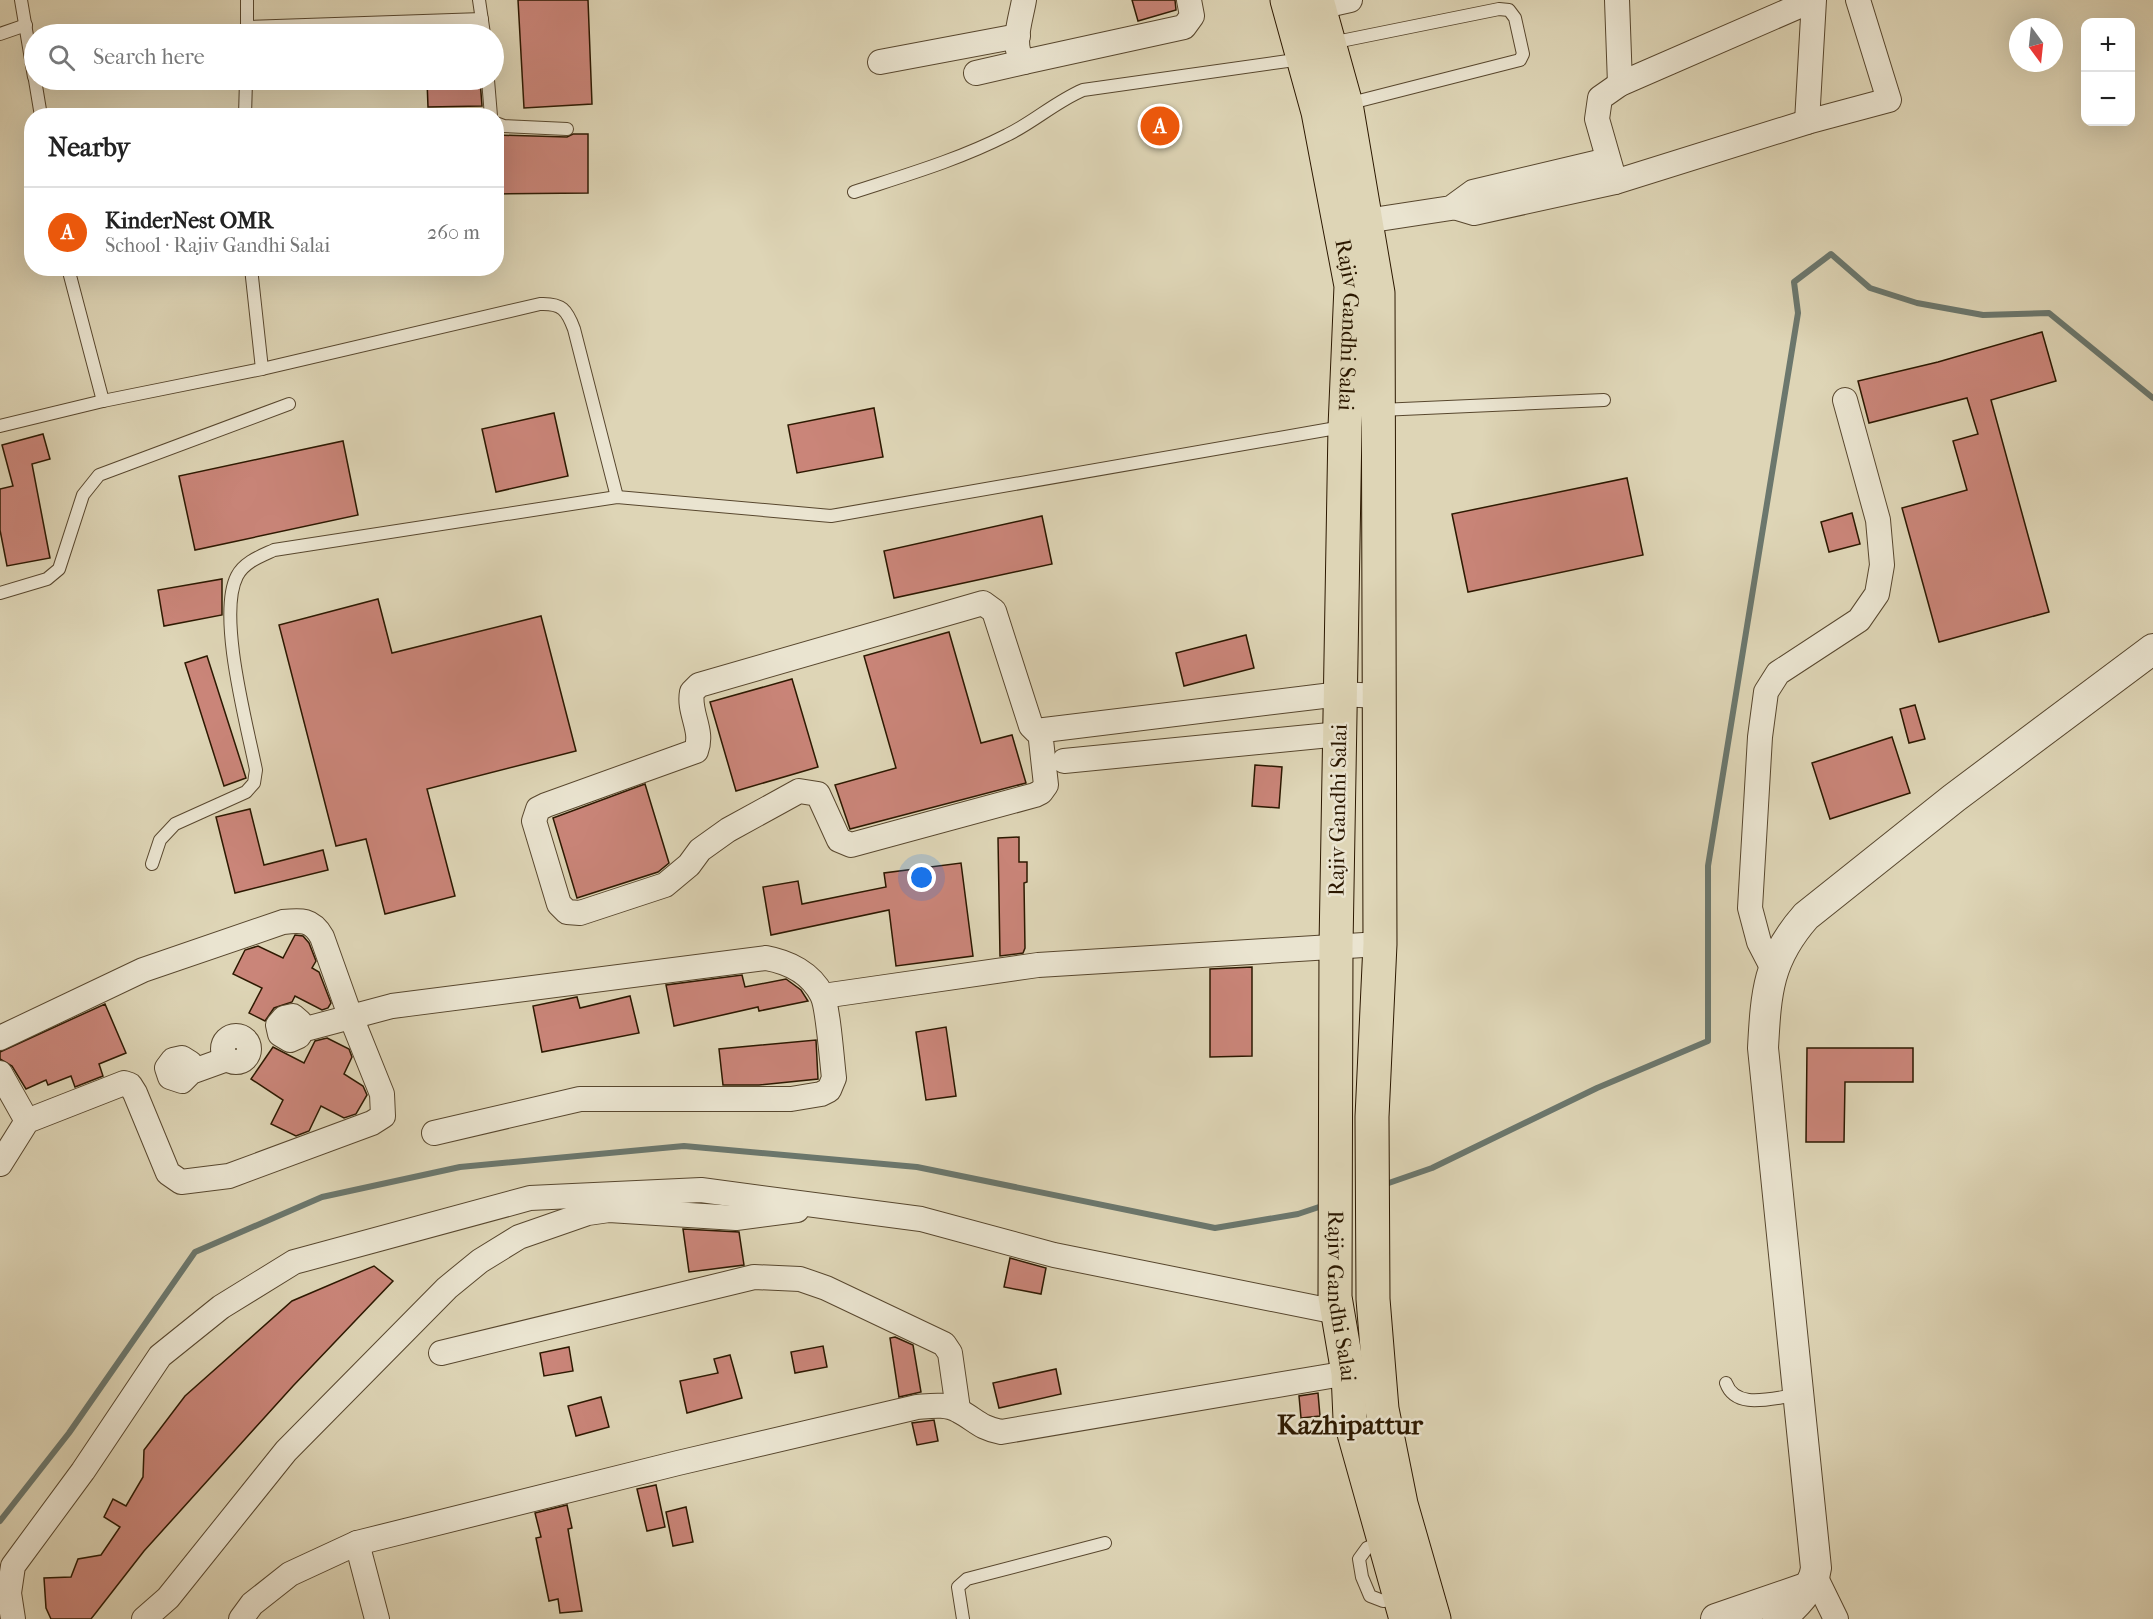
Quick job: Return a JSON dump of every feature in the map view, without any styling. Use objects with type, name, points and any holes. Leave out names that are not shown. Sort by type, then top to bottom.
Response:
[{"type":"main road","name":"Rajiv Gandhi Salai","points":[[1287,0],[1346,104],[1378,293],[1340,694],[1336,946],[1336,1304],[1348,1373],[1350,1419],[1403,1609]]},
{"type":"main road","name":"Rajiv Gandhi Salai","points":[[1329,2],[1316,51],[1318,112],[1351,286],[1364,422],[1379,696],[1380,944],[1372,1117],[1373,1299],[1382,1409],[1401,1504],[1434,1619]]},
{"type":"street","points":[[1024,0],[1017,55],[1024,62]]},
{"type":"street","points":[[976,73],[1184,27],[1192,16],[1189,0]]},
{"type":"street","points":[[1617,0],[1620,84]]},
{"type":"street","points":[[1612,171],[1597,119],[1600,98],[1620,84],[1813,0],[1807,122]]},
{"type":"street","points":[[1366,221],[1454,207],[1474,213],[1612,171],[1889,100],[1857,0]]},
{"type":"street","points":[[880,62],[1018,36]]},
{"type":"street","points":[[1773,969],[1759,942],[1750,908],[1760,737],[1766,692],[1778,673],[1859,620],[1877,594],[1882,565],[1878,520],[1845,400]]},
{"type":"street","points":[[1040,731],[1046,784],[1041,792],[1035,795],[851,845],[839,840],[819,794],[799,791],[728,830],[700,850],[689,865],[665,885],[580,913],[567,912],[560,904],[534,821],[538,809],[546,805],[696,751],[700,732],[690,700],[692,692],[699,686],[983,603],[994,611],[1031,726],[1040,731],[1340,694],[1379,696]]},
{"type":"street","points":[[1836,1619],[1810,1582],[1799,1395],[1763,1048],[1765,1005],[1773,969],[1788,938],[1806,916],[1954,798],[2153,649]]},
{"type":"street","points":[[1064,761],[1340,734]]},
{"type":"street","points":[[0,1038],[143,970],[283,922],[301,920],[309,922],[322,937],[382,1094],[383,1116],[229,1176],[188,1182],[175,1180],[168,1173],[130,1088]]},
{"type":"street","points":[[823,996],[1038,964],[1380,944]]},
{"type":"street","points":[[0,1164],[27,1121],[130,1088],[290,1028],[349,1012],[766,958],[781,961],[802,972],[823,996],[834,1078],[829,1090],[821,1094],[790,1099],[580,1099],[434,1133]]},
{"type":"street","points":[[0,1073],[27,1121]]},
{"type":"street","points":[[13,1619],[9,1593],[13,1566],[83,1471],[160,1356],[221,1307],[294,1262],[530,1198],[701,1190],[820,1208],[921,1219],[1054,1255],[1336,1304]]},
{"type":"street","points":[[144,1619],[168,1598],[286,1451],[447,1288],[490,1255],[519,1237],[588,1213],[609,1210],[736,1218],[820,1208]]},
{"type":"street","points":[[441,1353],[754,1277],[778,1276],[800,1279],[826,1288],[944,1344],[950,1353],[958,1409]]},
{"type":"street","points":[[241,1619],[252,1604],[290,1574],[357,1544],[678,1463],[917,1407],[939,1406],[958,1409],[984,1429],[1001,1432],[1348,1373]]},
{"type":"street","points":[[357,1544],[377,1619]]},
{"type":"street","points":[[1716,1619],[1810,1582]]},
{"type":"street","points":[[1778,1619],[1793,1608],[1810,1582]]},
{"type":"lane","points":[[21,0],[26,24]]},
{"type":"lane","points":[[247,0],[247,24]]},
{"type":"lane","points":[[479,0],[483,24]]},
{"type":"lane","points":[[854,192],[976,150],[1010,134],[1057,102],[1083,90],[1316,51],[1499,9],[1509,10],[1515,18],[1523,54],[1520,60],[1346,104]]},
{"type":"lane","points":[[385,24],[483,19]]},
{"type":"lane","points":[[0,34],[24,26]]},
{"type":"lane","points":[[37,90],[40,108]]},
{"type":"lane","points":[[245,108],[246,90]]},
{"type":"lane","points":[[489,90],[490,108]]},
{"type":"lane","points":[[504,126],[567,129]]},
{"type":"lane","points":[[70,276],[104,401]]},
{"type":"lane","points":[[252,276],[262,369]]},
{"type":"lane","points":[[0,426],[104,401],[262,369],[540,304],[556,303],[567,310],[574,329],[616,497]]},
{"type":"lane","points":[[152,864],[160,840],[175,824],[246,792],[254,783],[256,770],[238,684],[229,604],[238,575],[254,559],[274,550],[616,497],[831,516],[1364,422],[1604,400]]},
{"type":"lane","points":[[0,593],[47,579],[59,569],[83,495],[99,475],[289,404]]},
{"type":"lane","points":[[1726,1383],[1730,1393],[1739,1399],[1799,1395]]},
{"type":"lane","points":[[963,1619],[958,1587],[967,1579],[1105,1543]]},
{"type":"building","points":[[518,0],[588,0],[592,104],[524,108]]},
{"type":"building","points":[[1132,0],[1175,0],[1176,10],[1138,21]]},
{"type":"building","points":[[427,90],[481,90],[482,106],[428,107]]},
{"type":"building","points":[[573,134],[588,134],[588,193],[504,194],[504,135],[567,137]]},
{"type":"building","points":[[2042,332],[2056,381],[1991,400],[2049,612],[1939,642],[1902,508],[1967,490],[1953,441],[1978,434],[1967,398],[1869,423],[1858,381],[1938,362]]},
{"type":"building","points":[[874,408],[883,457],[797,473],[788,425]]},
{"type":"building","points":[[554,413],[568,476],[496,492],[482,429]]},
{"type":"building","points":[[43,434],[50,459],[32,464],[50,558],[7,566],[0,530],[0,489],[13,486],[2,445]]},
{"type":"building","points":[[343,441],[358,515],[195,550],[179,476]]},
{"type":"building","points":[[1627,478],[1643,555],[1468,592],[1452,514]]},
{"type":"building","points":[[1852,513],[1860,544],[1829,552],[1821,522]]},
{"type":"building","points":[[1042,516],[1052,564],[894,598],[884,551]]},
{"type":"building","points":[[222,579],[222,615],[164,626],[158,590]]},
{"type":"building","points":[[378,599],[392,653],[541,616],[576,751],[427,789],[455,896],[385,914],[366,839],[336,846],[279,625]]},
{"type":"building","points":[[949,632],[981,743],[1012,735],[1026,783],[850,829],[835,785],[896,768],[864,656]]},
{"type":"building","points":[[1246,635],[1254,668],[1184,686],[1176,653]]},
{"type":"building","points":[[207,656],[246,778],[224,786],[185,663]]},
{"type":"building","points":[[792,679],[818,767],[736,791],[710,702]]},
{"type":"building","points":[[1915,705],[1925,739],[1909,743],[1900,709]]},
{"type":"building","points":[[1892,737],[1910,793],[1830,819],[1812,763]]},
{"type":"building","points":[[1255,765],[1282,767],[1279,808],[1252,806]]},
{"type":"building","points":[[645,784],[669,863],[658,872],[577,898],[553,818]]},
{"type":"building","points":[[250,809],[264,865],[323,850],[328,870],[235,893],[216,817]]},
{"type":"building","points":[[1019,837],[1019,862],[1027,862],[1027,882],[1024,883],[1025,948],[1023,953],[1000,956],[998,838]]},
{"type":"building","points":[[961,863],[973,956],[896,966],[889,910],[771,935],[763,887],[798,881],[802,904],[886,887],[884,873]]},
{"type":"building","points":[[295,935],[303,936],[309,943],[316,961],[312,968],[319,972],[331,1003],[328,1008],[322,1010],[295,996],[292,1002],[274,1008],[265,1021],[249,1013],[262,988],[233,974],[245,950],[258,946],[283,958]]},
{"type":"building","points":[[1252,967],[1252,1056],[1210,1057],[1210,969]]},
{"type":"building","points":[[742,975],[745,987],[786,979],[801,990],[808,1001],[759,1011],[758,1007],[674,1026],[666,985]]},
{"type":"building","points":[[630,996],[639,1033],[542,1052],[533,1006],[577,997],[580,1008]]},
{"type":"building","points":[[105,1004],[126,1053],[99,1064],[103,1076],[75,1087],[71,1076],[48,1085],[46,1080],[26,1089],[12,1066],[0,1059],[0,1052]]},
{"type":"building","points":[[946,1027],[956,1096],[926,1100],[916,1032]]},
{"type":"building","points":[[327,1038],[349,1049],[352,1057],[344,1074],[363,1086],[367,1095],[356,1114],[344,1118],[321,1106],[309,1131],[296,1136],[271,1124],[283,1100],[251,1079],[273,1047],[304,1063],[315,1041]]},
{"type":"building","points":[[816,1040],[818,1079],[759,1085],[723,1085],[719,1049]]},
{"type":"building","points":[[1807,1048],[1913,1048],[1913,1082],[1845,1082],[1844,1142],[1806,1142]]},
{"type":"building","points":[[683,1229],[739,1232],[744,1265],[689,1272]]},
{"type":"building","points":[[1010,1258],[1046,1268],[1041,1294],[1004,1287]]},
{"type":"building","points":[[374,1266],[393,1281],[293,1386],[144,1551],[91,1619],[51,1619],[46,1608],[44,1578],[71,1577],[78,1559],[101,1555],[120,1527],[104,1517],[113,1499],[126,1506],[143,1477],[144,1450],[185,1396],[292,1301]]},
{"type":"building","points":[[895,1337],[913,1345],[921,1392],[899,1397],[890,1338]]},
{"type":"building","points":[[823,1346],[827,1367],[795,1373],[791,1352]]},
{"type":"building","points":[[569,1347],[573,1371],[544,1376],[540,1353]]},
{"type":"building","points":[[730,1355],[742,1398],[687,1413],[680,1381],[718,1373],[714,1359]]},
{"type":"building","points":[[1056,1369],[1061,1394],[999,1408],[993,1383]]},
{"type":"building","points":[[1318,1393],[1320,1416],[1301,1418],[1299,1396]]},
{"type":"building","points":[[601,1397],[609,1427],[576,1436],[568,1406]]},
{"type":"building","points":[[934,1420],[938,1441],[917,1445],[912,1423]]},
{"type":"building","points":[[656,1485],[665,1527],[647,1531],[637,1489]]},
{"type":"building","points":[[567,1505],[572,1528],[568,1529],[582,1611],[560,1613],[558,1599],[549,1601],[536,1538],[541,1537],[535,1513]]},
{"type":"building","points":[[686,1507],[693,1542],[673,1546],[666,1512]]},
{"type":"waterway","points":[[1383,1185],[1432,1168],[1597,1088],[1708,1041],[1708,866],[1798,313],[1794,282],[1831,254],[1870,288],[1917,303],[1983,315],[2049,313],[2153,398]]},
{"type":"waterway","points":[[0,1521],[69,1433],[195,1252],[322,1197],[460,1167],[684,1146],[917,1167],[1215,1228],[1298,1214],[1325,1205]]},
{"type":"place","name":"KinderNest OMR","points":[[1160,126]]},
{"type":"district","name":"Kazhipattur","points":[[1350,1424]]}]
